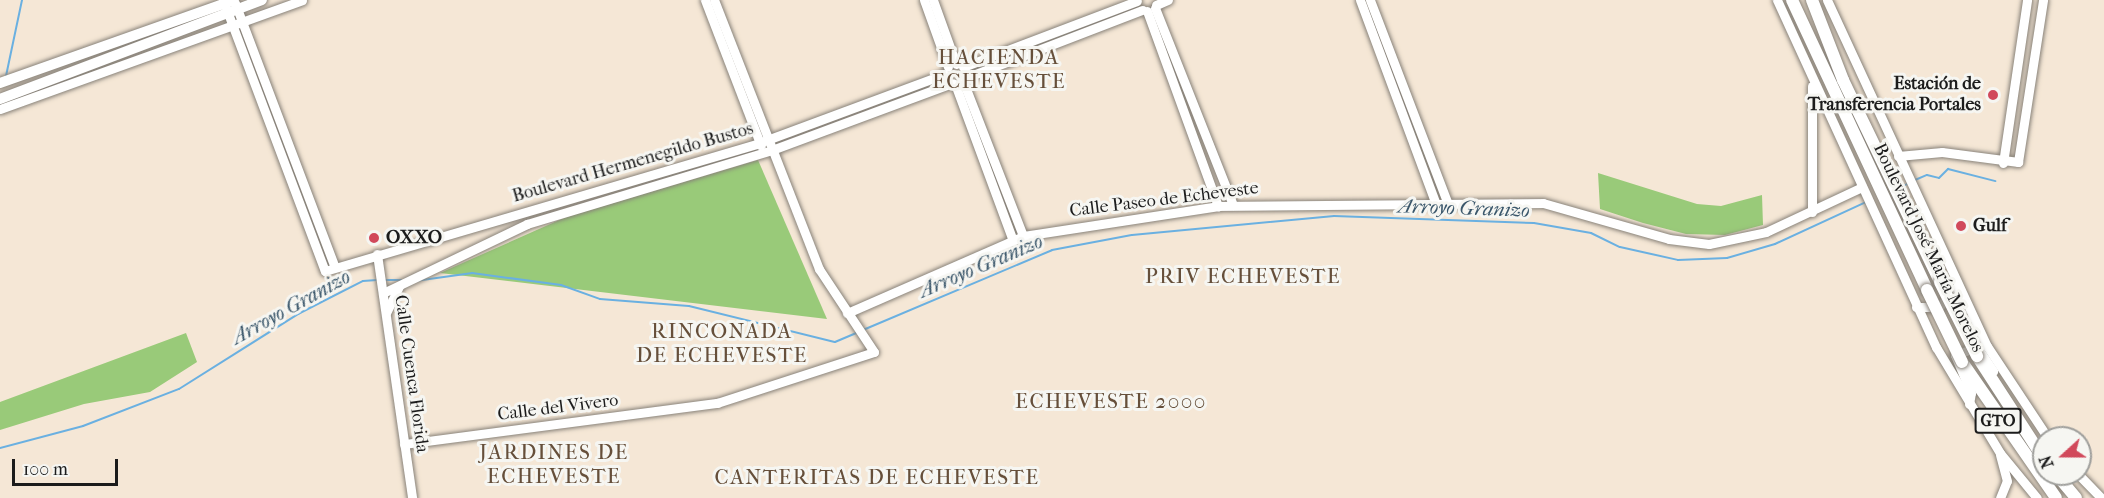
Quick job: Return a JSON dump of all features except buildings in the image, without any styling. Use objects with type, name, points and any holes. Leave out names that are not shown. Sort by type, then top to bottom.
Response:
[{"type":"main road","points":[[0,83],[231,5],[262,0]]},
{"type":"main road","name":"Boulevard José María Morelos","points":[[1792,0],[1968,372],[2056,498]]},
{"type":"main road","name":"Boulevard José María Morelos","points":[[1812,0],[1891,176],[1977,356],[2032,441]]},
{"type":"main road","points":[[0,99],[79,74],[231,5]]},
{"type":"main road","points":[[2066,486],[2076,498]]},
{"type":"street","points":[[0,109],[79,74],[232,26],[302,0]]},
{"type":"street","points":[[705,0],[819,268],[847,313]]},
{"type":"street","points":[[714,0],[768,149]]},
{"type":"street","points":[[924,0],[1023,236]]},
{"type":"street","points":[[933,0],[953,68],[1013,240]]},
{"type":"street","name":"Boulevard Hermenegildo Bustos","points":[[232,26],[325,271],[377,254],[768,149],[953,68],[1168,0]]},
{"type":"street","points":[[1360,0],[1436,204]]},
{"type":"street","points":[[1370,0],[1448,204]]},
{"type":"street","name":"Boulevard José María Morelos","points":[[1827,0],[1958,285],[2012,388],[2039,426]]},
{"type":"street","points":[[2007,163],[2027,0]]},
{"type":"street","points":[[1898,156],[1942,152],[2007,163],[2019,157],[2043,0]]},
{"type":"street","points":[[1778,2],[1812,84],[1864,191],[1916,307],[1968,404],[2000,453],[2034,495]]},
{"type":"street","points":[[231,5],[242,22],[335,267]]},
{"type":"street","points":[[231,5],[232,26]]},
{"type":"street","points":[[1147,5],[1233,205]]},
{"type":"street","points":[[1147,5],[1218,206]]},
{"type":"street","name":"Boulevard Hermenegildo Bustos","points":[[383,289],[401,285],[527,224],[768,149],[959,82],[1147,5]]},
{"type":"street","points":[[1812,84],[1812,212]]},
{"type":"street","name":"Calle Paseo de Echeveste","points":[[847,313],[1023,236],[1218,206],[1503,202],[1570,207],[1669,239],[1709,244],[1750,238],[1864,191]]},
{"type":"street","name":"Calle Cuenca Florida","points":[[377,254],[412,498]]},
{"type":"street","points":[[386,314],[401,285]]},
{"type":"street","points":[[1916,307],[1939,307],[1958,285]]},
{"type":"street","name":"Calle del Vivero","points":[[404,444],[717,403],[871,348],[847,313]]},
{"type":"street","points":[[1968,404],[1971,393],[1954,358],[1963,348],[1981,349],[1997,379],[2012,388]]},
{"type":"street","points":[[2000,453],[2007,481],[2000,498]]},
{"type":"street","points":[[2090,486],[2101,498]]},
{"type":"green space","points":[[758,160],[827,319],[440,273],[566,217]]},
{"type":"green space","points":[[1598,173],[1697,204],[1721,206],[1762,195],[1763,225],[1725,235],[1686,234],[1643,223],[1600,209]]},
{"type":"green space","points":[[186,333],[197,362],[150,392],[84,404],[0,430],[0,402]]},
{"type":"waterway","points":[[6,76],[22,0]]},
{"type":"waterway","name":"Arroyo Granizo","points":[[1915,180],[1927,175],[1939,178],[1948,169],[1995,181]]},
{"type":"waterway","name":"Arroyo Granizo","points":[[1898,188],[1910,183]]},
{"type":"waterway","name":"Arroyo Granizo","points":[[863,330],[1052,250],[1132,235],[1334,216],[1534,223],[1591,233],[1620,247],[1678,260],[1727,258],[1775,244],[1866,202]]},
{"type":"waterway","name":"Arroyo Granizo","points":[[415,281],[472,273],[561,285],[600,299],[689,306],[835,342],[858,332]]},
{"type":"waterway","name":"Arroyo Granizo","points":[[0,448],[83,426],[179,389],[298,314],[363,281],[377,280]]},
{"type":"waterway","name":"Arroyo Granizo","points":[[382,280],[401,280]]},
{"type":"place","name":"Estación de Transferencia Portales","points":[[1993,95]]},
{"type":"place","name":"Gulf","points":[[1961,226]]},
{"type":"place","name":"OXXO","points":[[374,238]]},
{"type":"district","name":"HACIENDA ECHEVESTE","points":[[999,69]]},
{"type":"district","name":"PRIV ECHEVESTE","points":[[1243,276]]},
{"type":"district","name":"RINCONADA DE ECHEVESTE","points":[[722,343]]},
{"type":"district","name":"ECHEVESTE 2000","points":[[1111,401]]},
{"type":"district","name":"JARDINES DE ECHEVESTE","points":[[554,464]]},
{"type":"district","name":"CANTERITAS DE ECHEVESTE","points":[[877,477]]}]
